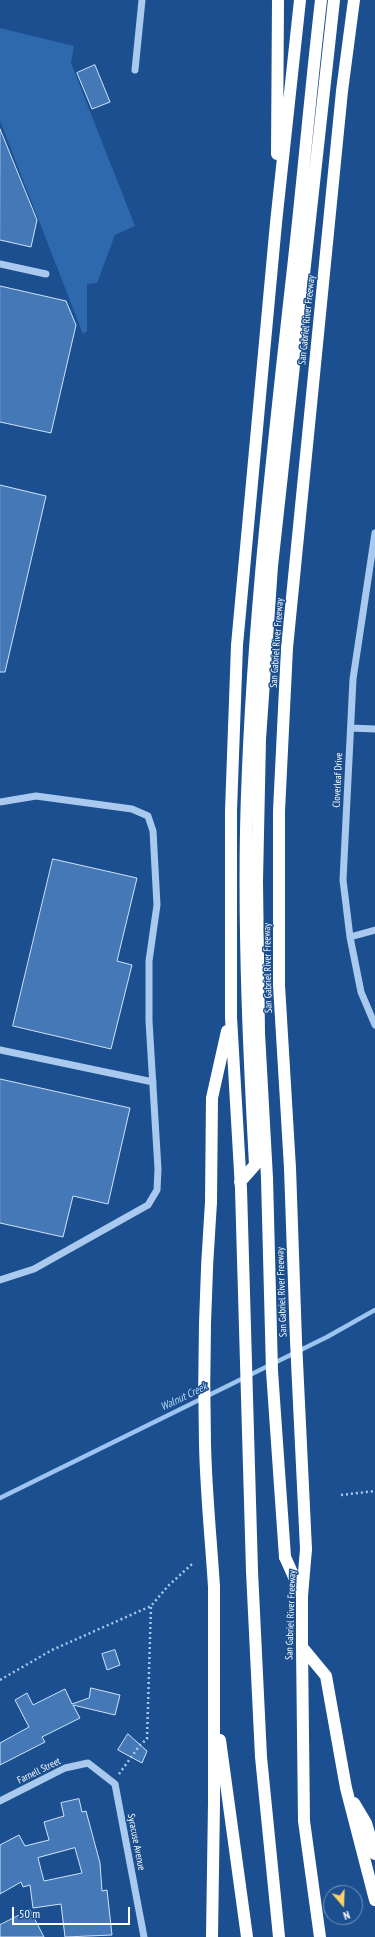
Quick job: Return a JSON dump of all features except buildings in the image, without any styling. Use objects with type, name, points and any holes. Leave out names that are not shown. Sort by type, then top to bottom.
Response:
[{"type":"highway","points":[[276,223],[278,0]]},
{"type":"highway","points":[[279,1937],[260,1757],[252,1571],[240,1185],[231,1017],[231,810],[237,645],[276,223],[300,0]]},
{"type":"highway","points":[[240,1185],[255,1165],[248,1001],[246,829],[255,653],[276,424],[321,0]]},
{"type":"highway","points":[[302,1596],[285,1558],[272,1371],[267,1178],[258,1033],[257,881],[260,739],[272,566],[334,0]]},
{"type":"highway","name":"San Gabriel River Freeway","points":[[320,1937],[304,1822],[302,1596],[306,1548],[296,1341],[290,1168],[279,985],[279,812],[287,648],[342,91],[354,0]]},
{"type":"highway","points":[[212,1937],[214,1803],[214,1587],[205,1446],[204,1358],[206,1268],[211,1202],[212,1098],[231,1017]]},
{"type":"highway","points":[[302,1647],[326,1676],[346,1788],[375,1900]]},
{"type":"highway","points":[[214,1685],[247,1937]]},
{"type":"highway","points":[[346,1788],[366,1823],[375,1854]]},
{"type":"street","points":[[135,70],[142,0]]},
{"type":"street","points":[[0,264],[46,274]]},
{"type":"street","name":"Cloverleaf Drive","points":[[375,533],[374,552],[354,679],[343,880],[350,937],[361,992],[375,1024]]},
{"type":"street","points":[[351,728],[375,729]]},
{"type":"street","points":[[0,802],[36,796],[132,809],[148,816],[153,831],[157,905],[149,961],[149,1021],[158,1169],[157,1190],[148,1205],[34,1269],[0,1280]]},
{"type":"street","points":[[350,937],[375,930]]},
{"type":"street","points":[[0,1050],[153,1082]]},
{"type":"street","name":"Farnell Street","points":[[0,1801],[64,1768],[88,1763],[112,1782]]},
{"type":"street","name":"Syracuse Avenue","points":[[112,1782],[115,1784],[144,1937]]},
{"type":"path","points":[[341,1495],[375,1491]]},
{"type":"path","points":[[0,1680],[52,1650],[151,1606],[168,1586],[192,1564]]},
{"type":"path","points":[[112,1782],[140,1745],[147,1739],[151,1606]]},
{"type":"shaded area","points":[[0,28],[74,46],[71,63],[135,226],[115,235],[97,283],[87,284],[87,331],[83,334],[0,121]]},
{"type":"waterway","name":"Walnut Creek","points":[[0,1498],[327,1337],[375,1310]]}]
